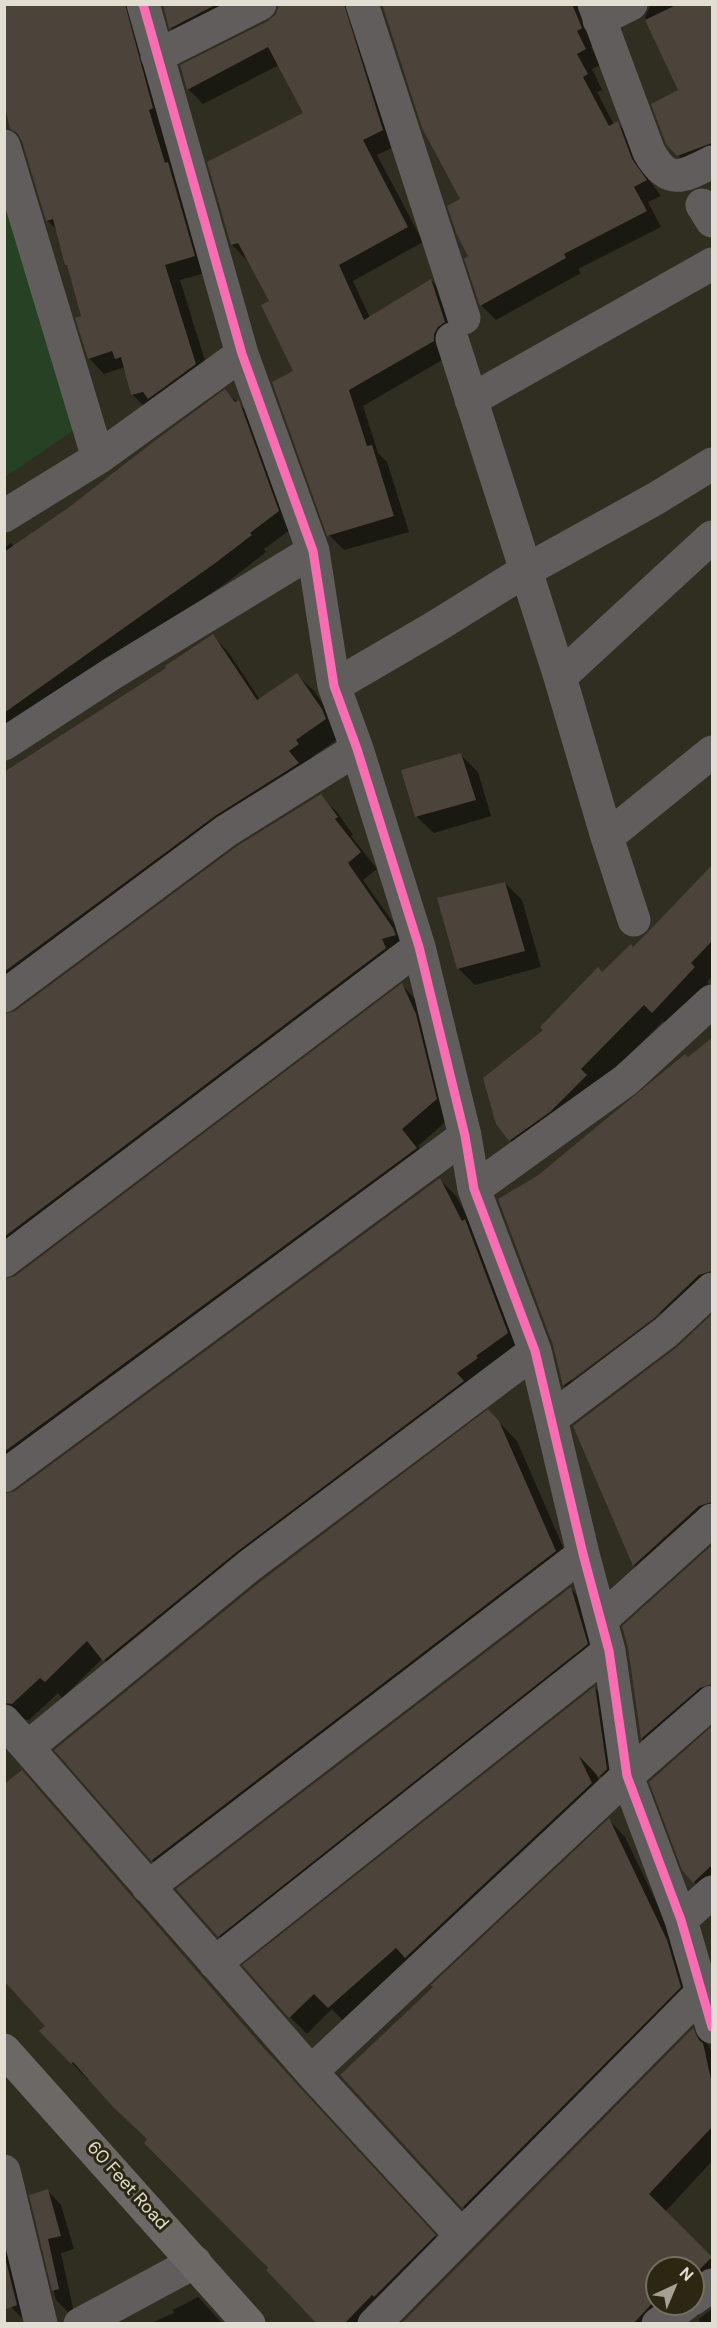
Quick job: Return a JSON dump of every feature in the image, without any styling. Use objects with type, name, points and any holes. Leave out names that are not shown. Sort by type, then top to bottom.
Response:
[{"type":"main road","name":"60 Feet Road","points":[[4,2050],[249,2324]]},
{"type":"street","points":[[143,4],[242,354],[313,551],[334,687],[357,749],[420,947],[442,1032],[474,1189],[536,1351],[583,1554],[609,1651],[627,1776],[681,1920],[712,2027]]},
{"type":"street","points":[[157,56],[260,4]]},
{"type":"street","points":[[362,4],[458,328],[471,400],[560,677],[634,920]]},
{"type":"street","points":[[631,4],[596,12],[649,152],[657,166],[670,176],[686,176],[712,162]]},
{"type":"street","points":[[4,146],[98,458]]},
{"type":"street","points":[[471,400],[712,264]]},
{"type":"street","points":[[4,516],[98,458],[242,354]]},
{"type":"street","points":[[334,687],[525,571],[655,499],[712,464]]},
{"type":"street","points":[[560,677],[712,537]]},
{"type":"street","points":[[4,744],[113,673],[313,551]]},
{"type":"street","points":[[4,996],[226,831],[357,749]]},
{"type":"street","points":[[607,837],[712,752]]},
{"type":"street","points":[[4,1261],[420,947]]},
{"type":"street","points":[[474,1189],[626,1080],[712,1002]]},
{"type":"street","points":[[4,1476],[465,1136]]},
{"type":"street","points":[[552,1418],[666,1332],[712,1288]]},
{"type":"street","points":[[28,1747],[249,1566],[536,1351]]},
{"type":"street","points":[[602,1620],[712,1520]]},
{"type":"street","points":[[148,1887],[583,1554]]},
{"type":"street","points":[[215,1963],[609,1651]]},
{"type":"street","points":[[311,2072],[627,1776],[712,1702]]},
{"type":"street","points":[[4,1721],[311,2072],[461,2235]]},
{"type":"street","points":[[681,1920],[712,1892]]},
{"type":"street","points":[[374,2324],[702,1992]]},
{"type":"street","points":[[7,2189],[41,2324]]},
{"type":"street","points":[[80,2324],[195,2262]]},
{"type":"green space","points":[[4,180],[77,428],[5,477],[4,477]]},
{"type":"building","points":[[4,4],[125,4],[153,108],[149,110],[165,163],[168,162],[195,256],[165,265],[196,364],[148,399],[143,392],[131,395],[121,357],[115,359],[112,351],[88,359],[75,318],[81,316],[53,219],[46,221],[22,141],[17,133],[10,129],[4,103]]},
{"type":"building","points":[[163,4],[217,4],[169,29]]},
{"type":"building","points":[[279,4],[344,4],[383,130],[363,140],[408,227],[339,265],[364,320],[431,279],[445,322],[438,327],[434,334],[434,341],[349,390],[367,446],[372,445],[394,516],[327,536],[272,382],[293,371],[261,305],[269,301],[238,243],[231,245],[207,162],[303,113],[268,47],[187,90],[180,65],[268,21],[276,14]]},
{"type":"building","points":[[382,4],[572,4],[582,28],[577,31],[586,49],[577,54],[588,74],[583,77],[609,126],[618,121],[632,159],[647,180],[634,187],[647,211],[564,254],[566,258],[480,306],[464,259],[468,256],[457,235],[447,206],[460,199],[422,128]]},
{"type":"building","points":[[678,4],[712,4],[712,143],[677,156],[666,144],[651,104],[678,90],[645,20]]},
{"type":"building","points":[[225,389],[235,402],[239,400],[279,511],[214,564],[4,713],[4,552],[68,508]]},
{"type":"building","points":[[213,634],[257,700],[297,673],[322,709],[326,719],[296,740],[299,744],[289,751],[299,763],[215,816],[4,972],[4,772],[166,668],[165,666]]},
{"type":"building","points":[[461,753],[476,800],[415,817],[401,770]]},
{"type":"building","points":[[321,794],[338,817],[335,819],[361,852],[348,863],[396,935],[382,939],[386,948],[4,1237],[4,1014],[15,1011],[237,846]]},
{"type":"building","points":[[712,865],[712,941],[691,963],[695,967],[652,1013],[644,1005],[581,1069],[587,1075],[550,1112],[509,1141],[496,1124],[483,1078],[543,1030],[540,1027],[598,967],[602,972],[631,944],[633,947]]},
{"type":"building","points":[[505,882],[525,951],[457,969],[437,898]]},
{"type":"building","points":[[402,983],[416,1014],[437,1099],[402,1129],[417,1148],[4,1452],[4,1279],[15,1276]]},
{"type":"building","points":[[712,1038],[712,1271],[699,1275],[654,1318],[563,1386],[553,1345],[498,1199],[537,1176],[685,1054],[688,1057]]},
{"type":"building","points":[[440,1178],[462,1221],[465,1219],[508,1333],[457,1373],[464,1381],[238,1551],[103,1661],[87,1641],[45,1682],[40,1678],[12,1704],[4,1703],[4,1494],[15,1491]]},
{"type":"building","points":[[712,1314],[712,1502],[699,1506],[633,1566],[573,1426],[677,1347]]},
{"type":"building","points":[[488,1409],[499,1421],[556,1551],[151,1861],[54,1750],[261,1581]]},
{"type":"building","points":[[712,1545],[712,1684],[700,1688],[641,1739],[628,1648],[622,1626]]},
{"type":"building","points":[[571,1587],[588,1644],[218,1937],[176,1889]]},
{"type":"building","points":[[595,1686],[607,1769],[599,1777],[579,1756],[592,1783],[405,1958],[396,1948],[328,2008],[314,1994],[289,2018],[242,1965]]},
{"type":"building","points":[[712,1726],[712,1865],[693,1883],[682,1870],[649,1782]]},
{"type":"building","points":[[22,1770],[261,2045],[436,2235],[344,2324],[317,2324],[266,2270],[268,2268],[144,2143],[147,2139],[113,2107],[73,2062],[71,2064],[39,2031],[45,2026],[4,1981],[4,1784]]},
{"type":"building","points":[[609,1818],[667,1940],[681,1987],[462,2208],[340,2075],[433,1987],[431,1985]]},
{"type":"building","points":[[693,2028],[703,2043],[712,2084],[712,2127],[649,2194],[712,2257],[705,2264],[705,2256],[645,2256],[645,2311],[633,2324],[401,2324]]},
{"type":"building","points":[[48,2189],[61,2236],[48,2239],[59,2289],[52,2291],[29,2195]]},
{"type":"building","points":[[4,2253],[17,2305],[4,2310]]},
{"type":"cycle path","points":[[143,4],[242,354],[313,551],[334,686],[357,749],[419,947],[465,1136],[474,1189],[535,1351],[583,1554],[609,1651],[627,1776],[681,1920],[712,2027]]}]
